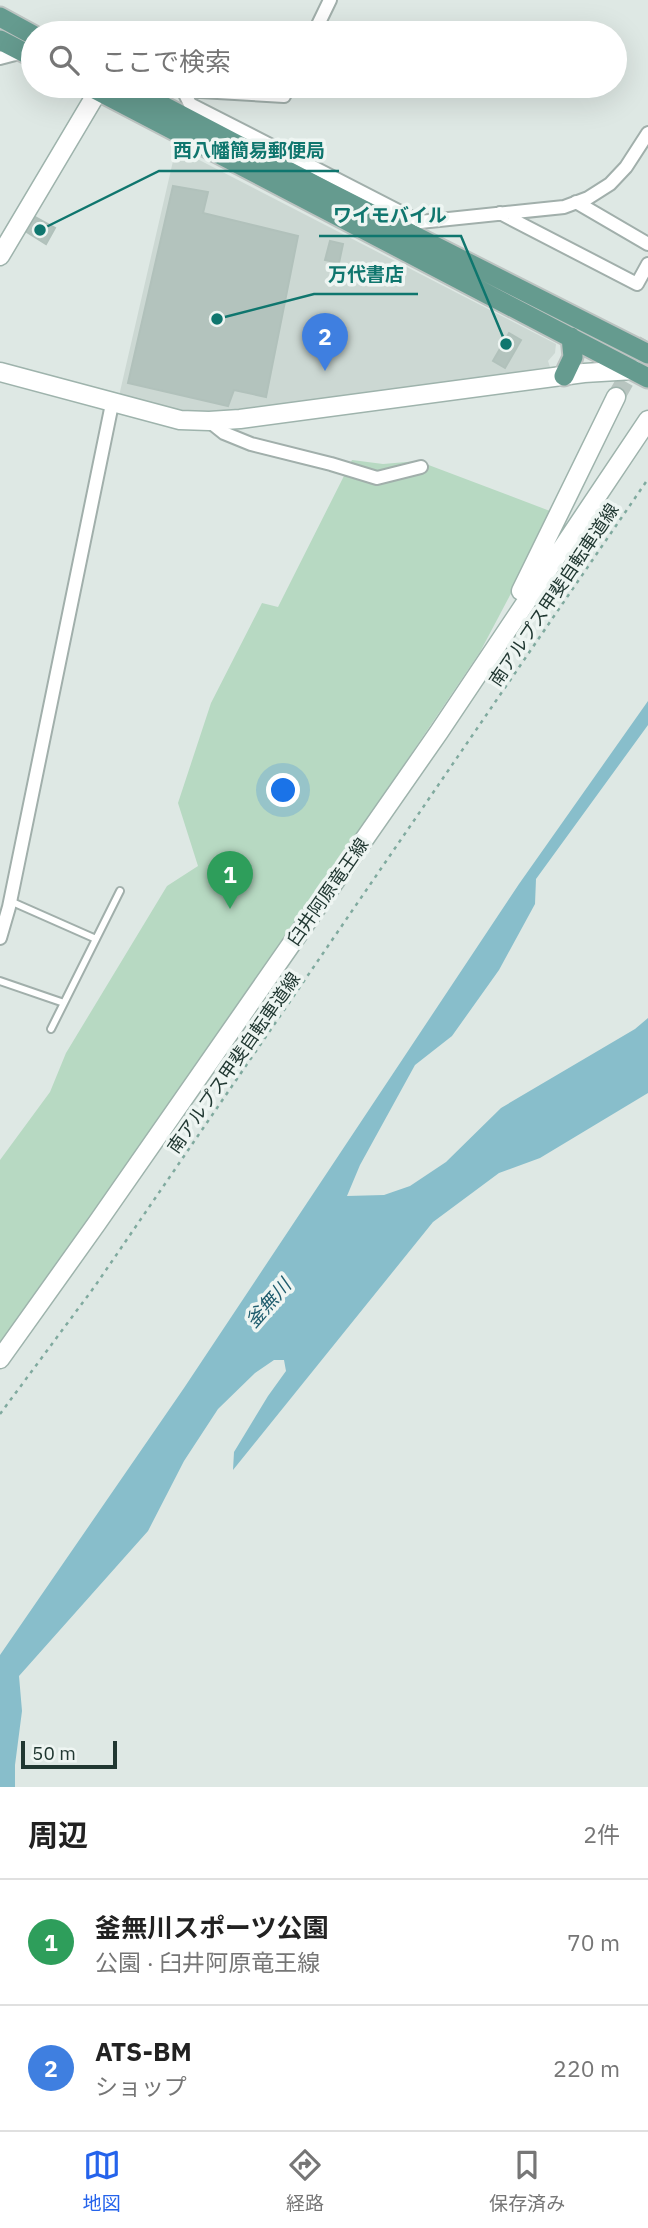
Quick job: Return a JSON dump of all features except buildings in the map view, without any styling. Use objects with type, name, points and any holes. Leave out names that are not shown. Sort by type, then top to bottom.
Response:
[{"type":"main road","points":[[0,17],[21,39]]},
{"type":"main road","points":[[0,40],[21,46]]},
{"type":"main road","points":[[0,256],[90,98]]},
{"type":"main road","points":[[117,98],[642,373]]},
{"type":"main road","points":[[148,98],[350,204],[648,354]]},
{"type":"main road","points":[[564,376],[572,356],[572,337]]},
{"type":"main road","points":[[0,372],[180,421],[209,421],[564,376],[642,373]]},
{"type":"main road","points":[[505,630],[615,397]]},
{"type":"main road","name":"臼井阿原竜王線","points":[[0,1359],[439,732],[648,420]]},
{"type":"street","points":[[320,21],[330,0]]},
{"type":"street","points":[[0,58],[21,51]]},
{"type":"street","points":[[187,98],[190,104],[420,222],[564,206],[588,198],[610,184],[626,167],[648,133]]},
{"type":"street","points":[[576,202],[648,244]]},
{"type":"street","points":[[500,213],[637,284],[648,264]]},
{"type":"street","points":[[0,938],[10,901],[112,404]]},
{"type":"street","points":[[209,421],[224,433],[251,444],[377,478],[421,467]]},
{"type":"lane","points":[[51,1029],[120,891]]},
{"type":"lane","points":[[10,901],[96,939]]},
{"type":"lane","points":[[0,981],[64,1003]]},
{"type":"path","name":"南アルプス甲斐自転車道線","points":[[0,1414],[96,1286],[648,479]]},
{"type":"shaded area","points":[[176,148],[556,344],[555,353],[548,361],[550,367],[298,404],[206,413],[176,410],[119,396]]},
{"type":"green space","points":[[352,460],[383,464],[418,461],[550,511],[528,561],[480,652],[291,932],[0,1344],[0,1160],[50,1092],[66,1053],[167,886],[198,866],[178,803],[211,703],[262,603],[278,607]]},
{"type":"water","name":"釜無川","points":[[648,701],[648,725],[536,879],[535,904],[499,970],[452,1036],[415,1065],[360,1165],[347,1196],[384,1195],[410,1186],[446,1162],[501,1108],[635,1029],[648,1018],[648,1093],[540,1158],[499,1173],[433,1222],[233,1470],[234,1452],[286,1371],[284,1360],[274,1360],[255,1373],[218,1409],[184,1461],[148,1531],[19,1676],[22,1711],[15,1787],[0,1787],[0,1655],[184,1388],[519,884]]},
{"type":"tunnel","points":[[616,397],[648,341]]},
{"type":"place","name":"西八幡簡易郵便局","points":[[40,230]]},
{"type":"place","name":"万代書店","points":[[217,319]]},
{"type":"place","name":"ワイモバイル","points":[[506,344]]},
{"type":"place","name":"ATS-BM","points":[[325,371]]},
{"type":"place","name":"釜無川スポーツ公園","points":[[230,909]]}]
